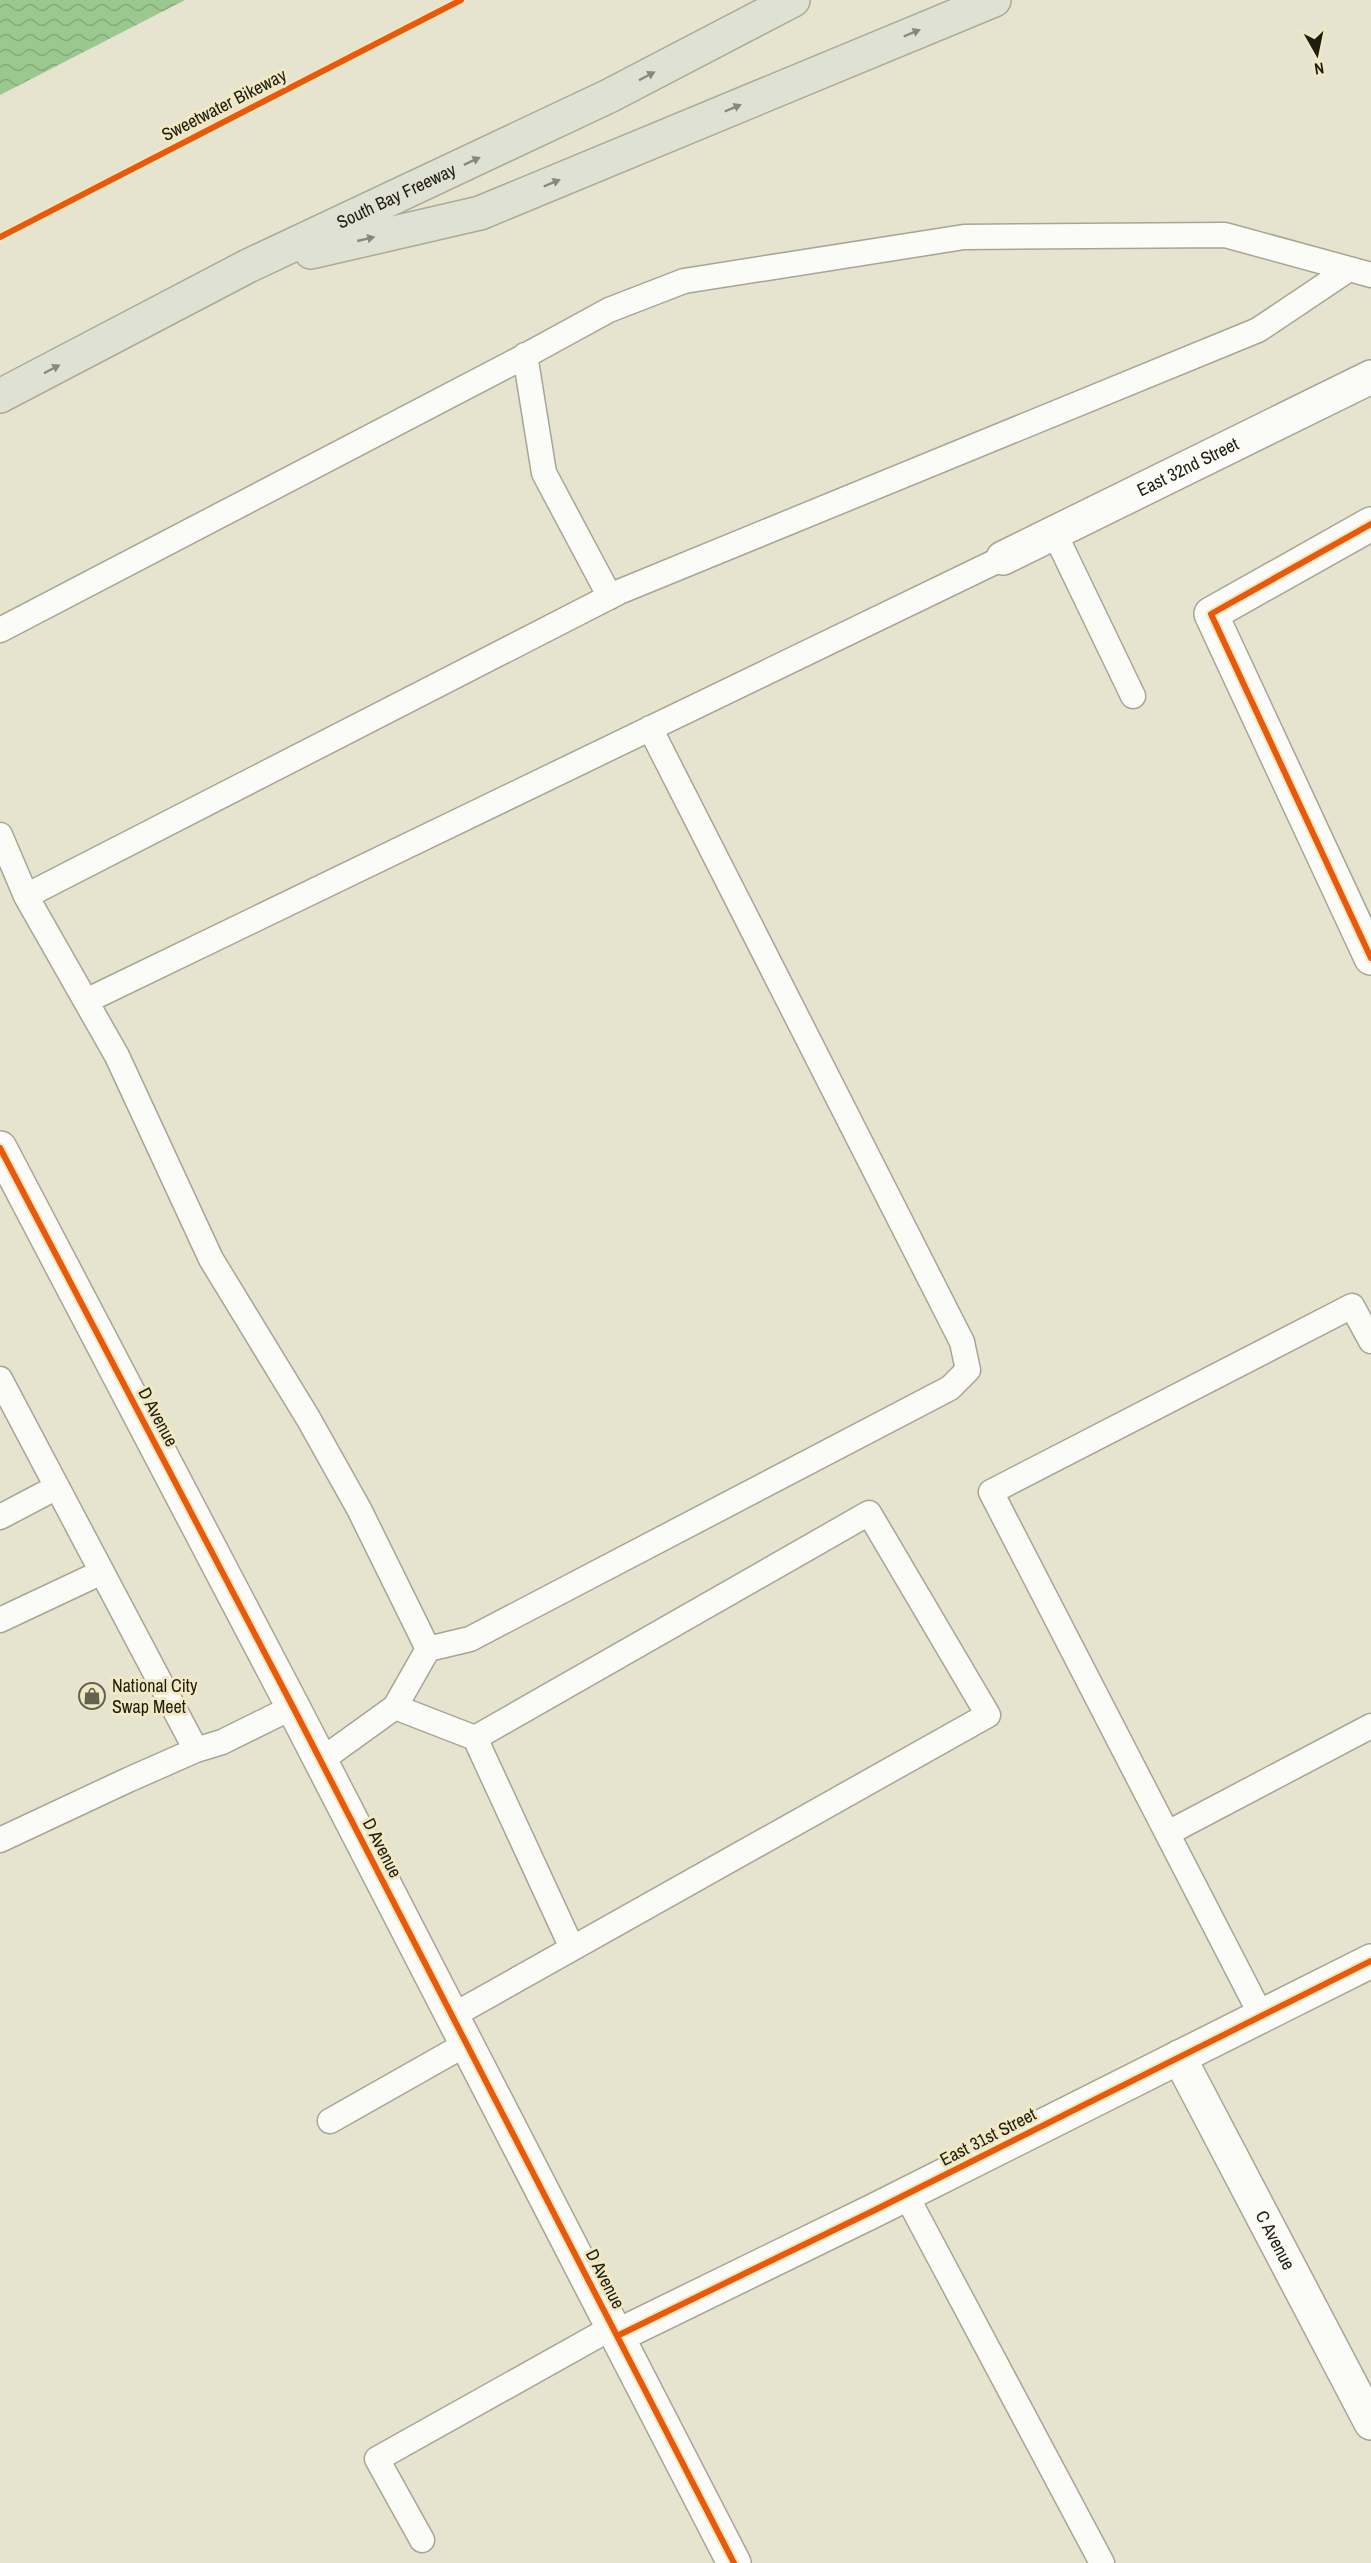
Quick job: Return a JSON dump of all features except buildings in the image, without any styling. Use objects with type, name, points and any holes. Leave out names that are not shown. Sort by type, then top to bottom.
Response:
[{"type":"highway","name":"South Bay Freeway","points":[[0,396],[248,266],[609,96],[793,0]]},
{"type":"highway","points":[[248,266],[480,213],[994,0]]},
{"type":"street","name":"East 32nd Street","points":[[1003,558],[1371,377]]},
{"type":"street","points":[[1369,529],[1211,614],[1371,958]]},
{"type":"street","name":"D Avenue","points":[[0,1148],[292,1707],[734,2563]]},
{"type":"street","name":"East 31st Street","points":[[615,2331],[906,2195],[1371,1961]]},
{"type":"street","name":"C Avenue","points":[[1179,2057],[1371,2423]]},
{"type":"lane","points":[[0,630],[609,310],[684,281],[964,237],[1225,235],[1360,272]]},
{"type":"lane","points":[[26,896],[610,597],[1258,330],[1360,272]]},
{"type":"lane","points":[[525,355],[544,473],[610,597]]},
{"type":"lane","points":[[1054,532],[1133,696]]},
{"type":"lane","points":[[86,1001],[1003,558]]},
{"type":"lane","points":[[320,1761],[395,1707],[428,1649],[470,1639],[950,1388],[968,1370],[962,1342],[650,728]]},
{"type":"lane","points":[[0,835],[26,896],[117,1056],[211,1259],[308,1418],[359,1509],[428,1649]]},
{"type":"lane","points":[[1262,2016],[992,1492],[1353,1306],[1371,1341]]},
{"type":"lane","points":[[0,1379],[196,1750]]},
{"type":"lane","points":[[0,1517],[57,1487]]},
{"type":"lane","points":[[330,2121],[572,1948],[988,1714],[869,1513],[475,1738]]},
{"type":"lane","points":[[0,1620],[102,1572]]},
{"type":"lane","points":[[0,1840],[196,1750],[222,1742],[292,1707]]},
{"type":"lane","points":[[395,1707],[475,1738],[572,1948]]},
{"type":"lane","points":[[1168,1833],[1371,1726]]},
{"type":"lane","points":[[906,2195],[1102,2563]]},
{"type":"lane","points":[[422,2540],[377,2458],[615,2331]]},
{"type":"water","points":[[0,0],[185,0],[0,95]]},
{"type":"cycle path","name":"Sweetwater Bikeway","points":[[0,237],[461,0]]},
{"type":"cycle path","points":[[1371,524],[1211,614],[1371,958]]},
{"type":"cycle path","points":[[0,1148],[293,1707],[734,2563]]},
{"type":"cycle path","points":[[617,2336],[875,2210],[1371,1961]]},
{"type":"place","name":"National City Swap Meet","points":[[92,1696]]}]
